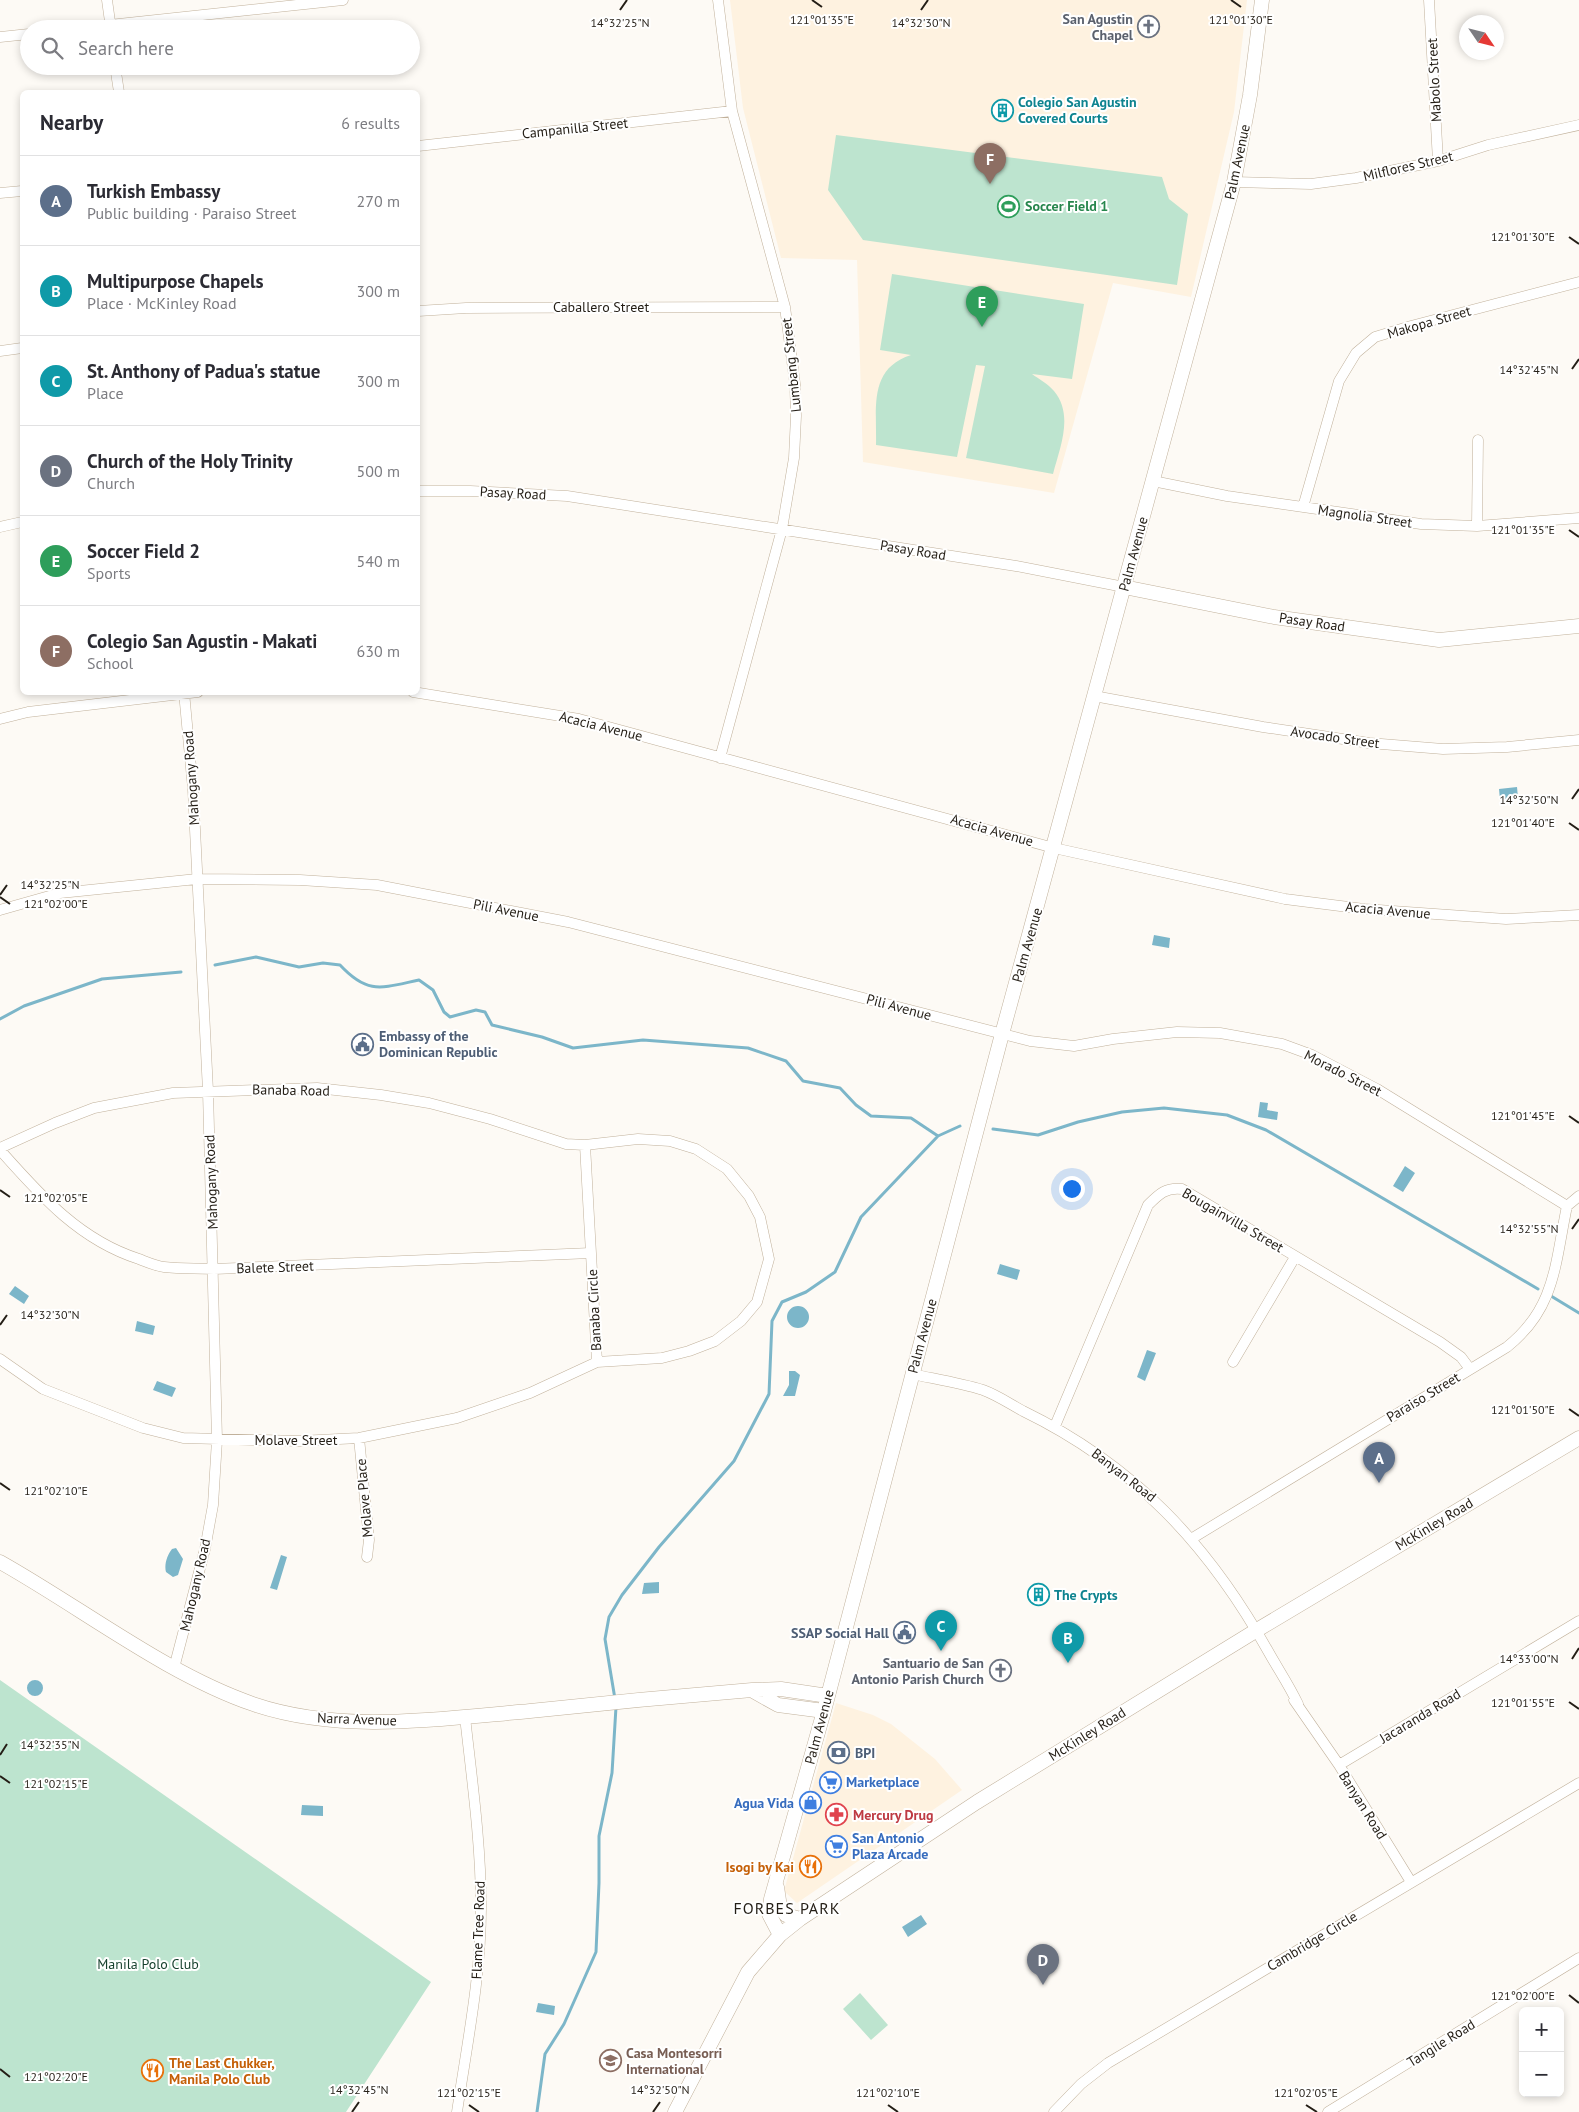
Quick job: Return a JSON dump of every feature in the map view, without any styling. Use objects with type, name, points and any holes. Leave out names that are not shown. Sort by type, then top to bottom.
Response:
[{"type":"street","points":[[107,0],[109,20]]},
{"type":"street","points":[[170,20],[343,0]]},
{"type":"street","name":"Lumbang Street","points":[[718,0],[732,111],[785,307],[795,384],[796,416],[794,458],[782,529],[720,758]]},
{"type":"street","name":"Palm Avenue","points":[[780,1935],[769,1914],[776,1886],[828,1696],[1002,1034],[1234,182],[1250,95],[1262,0]]},
{"type":"street","name":"Mabolo Street","points":[[1429,0],[1438,161]]},
{"type":"street","points":[[0,37],[20,35]]},
{"type":"street","points":[[116,75],[119,90]]},
{"type":"street","name":"Campanilla Street","points":[[420,146],[732,111]]},
{"type":"street","name":"Milflores Street","points":[[1234,182],[1310,184],[1356,178],[1438,161],[1488,145],[1579,125]]},
{"type":"street","points":[[0,193],[20,190]]},
{"type":"street","name":"Makopa Street","points":[[1303,507],[1339,381],[1356,353],[1375,337],[1579,282]]},
{"type":"street","name":"Caballero Street","points":[[420,311],[496,308],[785,307]]},
{"type":"street","points":[[0,351],[20,348]]},
{"type":"street","points":[[1477,526],[1478,440]]},
{"type":"street","name":"Magnolia Street","points":[[1153,481],[1227,496],[1420,524],[1477,526],[1579,518]]},
{"type":"street","name":"Pasay Road","points":[[420,491],[470,491],[567,496],[1016,566],[1274,617],[1406,635],[1439,635],[1449,638],[1579,626]]},
{"type":"street","points":[[0,527],[20,522]]},
{"type":"street","name":"Acacia Avenue","points":[[420,693],[579,719],[1054,848],[1285,899],[1335,906],[1506,919],[1579,915]]},
{"type":"street","points":[[0,719],[28,712],[168,695]]},
{"type":"street","name":"Mahogany Road","points":[[174,1668],[205,1549],[213,1505],[217,1440],[208,1091],[193,789],[184,695]]},
{"type":"street","name":"Avocado Street","points":[[1094,696],[1263,727],[1369,743],[1443,749],[1507,747],[1579,740]]},
{"type":"street","name":"Pili Avenue","points":[[0,910],[60,893],[197,879],[300,880],[377,885],[559,920],[1002,1034]]},
{"type":"street","name":"Morado Street","points":[[1002,1034],[1062,1046],[1177,1032],[1220,1034],[1282,1044],[1312,1054],[1377,1089],[1567,1206]]},
{"type":"street","name":"Banaba Road","points":[[0,1149],[55,1123],[94,1108],[173,1093],[317,1088],[381,1095],[429,1103],[490,1119],[566,1144],[585,1145]]},
{"type":"street","name":"Banaba Circle","points":[[638,1139],[670,1141],[696,1149],[727,1169],[749,1196],[760,1217],[769,1259],[757,1302],[741,1321],[715,1341],[689,1351],[662,1358],[597,1362],[585,1145],[638,1139]]},
{"type":"street","name":"Balete Street","points":[[0,1149],[48,1204],[97,1242],[129,1256],[163,1267],[214,1269],[591,1253]]},
{"type":"street","name":"Bougainvilla Street","points":[[1056,1426],[1148,1205],[1160,1192],[1173,1188],[1182,1188],[1440,1342],[1461,1357],[1470,1369]]},
{"type":"street","points":[[1567,1206],[1579,1196]]},
{"type":"street","name":"Paraiso Street","points":[[1191,1539],[1507,1347],[1525,1333],[1539,1314],[1551,1283],[1567,1206]]},
{"type":"street","points":[[1233,1362],[1295,1257]]},
{"type":"street","name":"Molave Street","points":[[0,1359],[43,1388],[134,1424],[183,1438],[300,1441],[359,1438],[457,1418],[530,1393],[597,1362]]},
{"type":"street","name":"Banyan Road","points":[[912,1374],[983,1390],[1056,1426],[1106,1458],[1157,1501],[1191,1539],[1244,1608],[1272,1658],[1278,1676],[1288,1694],[1298,1704],[1339,1765],[1411,1882]]},
{"type":"street","name":"Molave Place","points":[[359,1438],[369,1540],[367,1557]]},
{"type":"street","name":"McKinley Road","points":[[675,2112],[748,1972],[780,1935],[800,1919],[977,1802],[1257,1630],[1579,1438]]},
{"type":"street","name":"Narra Avenue","points":[[0,1562],[46,1588],[174,1668],[226,1693],[255,1704],[322,1720],[401,1721],[465,1717],[752,1690],[781,1689],[828,1696]]},
{"type":"street","name":"Jacaranda Road","points":[[1339,1765],[1579,1621]]},
{"type":"street","points":[[752,1690],[778,1705],[824,1711]]},
{"type":"street","name":"Flame Tree Road","points":[[457,2112],[477,1981],[481,1908],[476,1815],[465,1717]]},
{"type":"street","name":"Cambridge Circle","points":[[1054,2112],[1081,2084],[1108,2063],[1579,1783]]},
{"type":"street","name":"Palm Avenue","points":[[776,1886],[780,1908],[786,1915],[800,1919]]},
{"type":"street","name":"Tangile Road","points":[[1328,2112],[1579,1958]]},
{"type":"shaded area","points":[[730,0],[1247,0],[1234,112],[1191,297],[1113,283],[1054,493],[863,462],[857,260],[781,258],[743,108]]},
{"type":"shaded area","points":[[836,1703],[873,1715],[891,1724],[935,1759],[962,1790],[797,1903],[784,1891]]},
{"type":"green space","name":"Soccer Field 1","points":[[836,135],[1162,177],[1169,199],[1188,214],[1177,285],[863,240],[828,190]]},
{"type":"green space","points":[[892,274],[1084,304],[1072,379],[1032,374],[1054,391],[1060,400],[1063,410],[1064,431],[1053,474],[966,458],[985,366],[976,365],[957,457],[876,445],[876,404],[881,380],[897,361],[911,355],[880,350]]},
{"type":"green space","name":"Manila Polo Club","points":[[0,1680],[431,1982],[346,2112],[0,2112]]},
{"type":"green space","points":[[860,1993],[888,2025],[871,2040],[843,2009]]},
{"type":"water","points":[[1517,787],[1518,798],[1500,800],[1499,789]]},
{"type":"water","points":[[1154,935],[1170,938],[1169,948],[1152,945]]},
{"type":"water","points":[[1260,1102],[1268,1103],[1267,1110],[1278,1112],[1277,1120],[1258,1117]]},
{"type":"water","points":[[1405,1166],[1415,1173],[1403,1192],[1393,1186]]},
{"type":"water","points":[[1000,1264],[1020,1270],[1017,1280],[997,1274]]},
{"type":"water","points":[[15,1286],[29,1296],[24,1304],[9,1294]]},
{"type":"water","points":[[798,1306],[806,1309],[809,1317],[806,1325],[798,1328],[790,1325],[787,1317],[790,1309]]},
{"type":"water","points":[[137,1321],[155,1326],[153,1335],[135,1331]]},
{"type":"water","points":[[1147,1350],[1156,1353],[1145,1381],[1137,1377]]},
{"type":"water","points":[[789,1371],[795,1371],[800,1375],[795,1396],[783,1396],[789,1385]]},
{"type":"water","points":[[157,1381],[176,1388],[172,1397],[153,1390]]},
{"type":"water","points":[[176,1548],[183,1559],[178,1575],[173,1577],[165,1569],[170,1551]]},
{"type":"water","points":[[281,1555],[287,1557],[277,1590],[270,1588]]},
{"type":"water","points":[[659,1582],[659,1593],[642,1594],[644,1583]]},
{"type":"water","points":[[35,1680],[41,1682],[43,1688],[41,1694],[35,1696],[29,1694],[27,1688],[29,1682]]},
{"type":"water","points":[[302,1805],[323,1806],[323,1816],[301,1815]]},
{"type":"water","points":[[921,1915],[927,1924],[908,1937],[902,1927]]},
{"type":"water","points":[[538,2003],[555,2006],[554,2015],[536,2012]]},
{"type":"waterway","points":[[215,965],[256,957],[299,967],[323,963],[340,965],[359,981],[376,987],[419,980],[433,990],[444,1012],[450,1017],[476,1010],[485,1012],[492,1025],[542,1037],[573,1048],[643,1040],[748,1048],[786,1061],[803,1081],[840,1088],[856,1105],[871,1116],[911,1118],[938,1136]]},
{"type":"waterway","points":[[0,1019],[24,1006],[102,979],[181,972]]},
{"type":"waterway","points":[[993,1129],[1038,1135],[1078,1122],[1122,1112],[1164,1108],[1227,1115],[1266,1130],[1538,1289]]},
{"type":"waterway","points":[[615,1699],[605,1639],[609,1617],[622,1595],[659,1547],[734,1461],[769,1394],[772,1321],[782,1302],[806,1292],[835,1272],[861,1217],[938,1136],[960,1126]]},
{"type":"waterway","points":[[1551,1296],[1579,1313]]},
{"type":"waterway","points":[[537,2112],[545,2054],[564,2024],[596,1952],[599,1836],[612,1773],[616,1707]]},
{"type":"place","name":"San Agustin Chapel","points":[[1149,27]]},
{"type":"place","name":"Colegio San Agustin Covered Courts","points":[[1002,110]]},
{"type":"place","name":"Colegio San Agustin - Makati","points":[[990,184]]},
{"type":"place","name":"Soccer Field 1","points":[[1009,206]]},
{"type":"place","name":"Soccer Field 2","points":[[982,327]]},
{"type":"place","name":"Embassy of the Dominican Republic","points":[[363,1044]]},
{"type":"place","name":"Turkish Embassy","points":[[1379,1483]]},
{"type":"place","name":"The Crypts","points":[[1038,1595]]},
{"type":"place","name":"SSAP Social Hall","points":[[905,1633]]},
{"type":"place","name":"St. Anthony of Padua's statue","points":[[941,1651]]},
{"type":"place","name":"Multipurpose Chapels","points":[[1068,1663]]},
{"type":"place","name":"Santuario de San Antonio Parish Church","points":[[1000,1671]]},
{"type":"place","name":"BPI","points":[[839,1753]]},
{"type":"place","name":"Marketplace","points":[[830,1782]]},
{"type":"place","name":"Agua Vida","points":[[810,1803]]},
{"type":"place","name":"Mercury Drug","points":[[837,1815]]},
{"type":"place","name":"San Antonio Plaza Arcade","points":[[836,1846]]},
{"type":"place","name":"Isogi by Kai","points":[[810,1867]]},
{"type":"place","name":"Church of the Holy Trinity","points":[[1043,1985]]},
{"type":"place","name":"Casa Montesorri International","points":[[610,2061]]},
{"type":"place","name":"The Last Chukker, Manila Polo Club","points":[[153,2071]]},
{"type":"district","name":"FORBES PARK","points":[[787,1908]]}]
